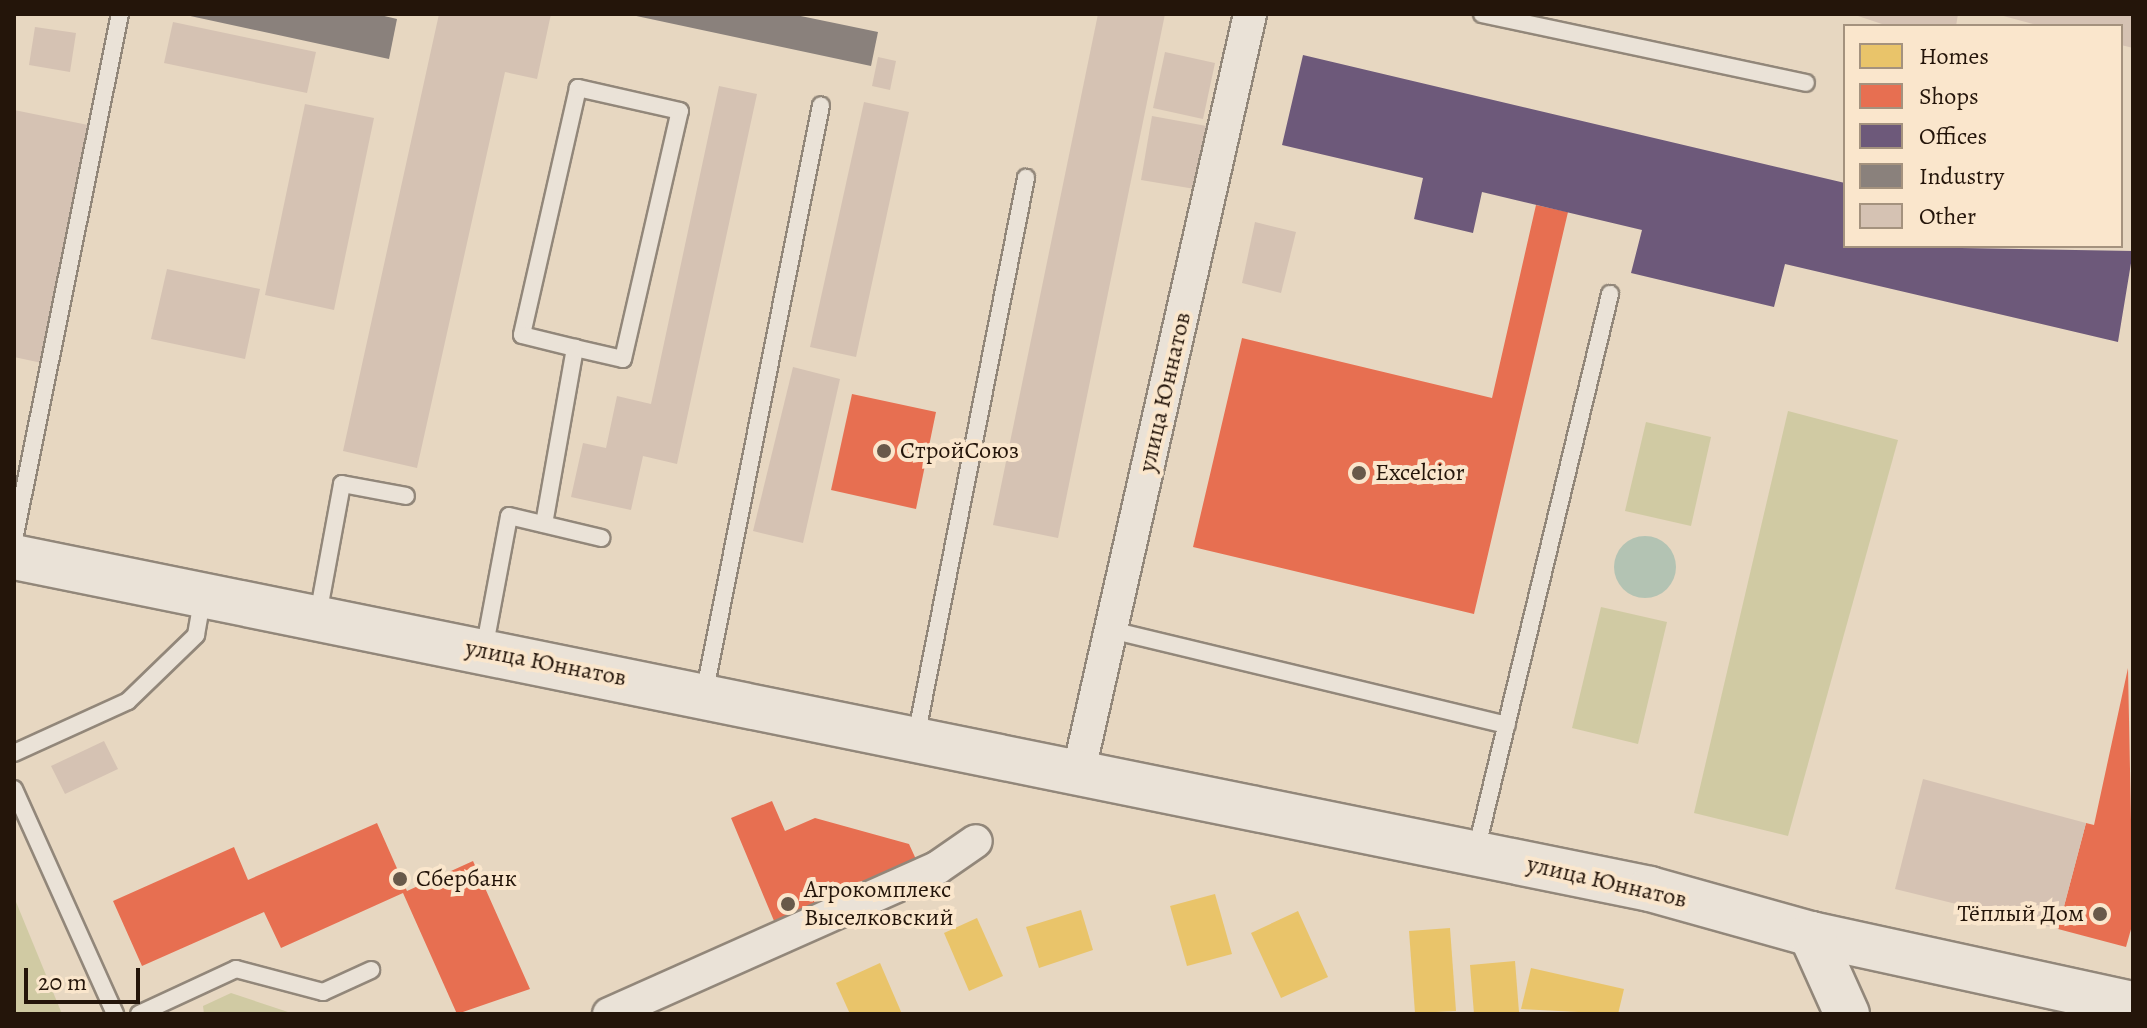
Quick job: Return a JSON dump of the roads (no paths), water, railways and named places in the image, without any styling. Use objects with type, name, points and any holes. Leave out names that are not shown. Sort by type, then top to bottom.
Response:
[{"type":"main road","name":"улица Юннатов","points":[[14,557],[1079,770],[1650,889],[1811,934],[2133,1004]]},
{"type":"main road","points":[[1811,934],[1847,1014]]},
{"type":"street","name":"улица Юннатов","points":[[1079,770],[1250,14]]},
{"type":"street","points":[[609,1014],[662,1004],[937,868],[976,841]]},
{"type":"lane","points":[[14,540],[120,14]]},
{"type":"lane","points":[[1482,14],[1806,83]]},
{"type":"lane","points":[[578,88],[680,111],[623,359],[575,348],[522,335],[578,88]]},
{"type":"lane","points":[[704,695],[821,105]]},
{"type":"lane","points":[[916,737],[1026,178]]},
{"type":"lane","points":[[1476,853],[1610,294]]},
{"type":"lane","points":[[544,524],[575,348]]},
{"type":"lane","points":[[318,617],[342,484],[406,496]]},
{"type":"lane","points":[[484,650],[509,516],[601,538]]},
{"type":"lane","points":[[14,753],[128,701],[196,635],[204,594]]},
{"type":"lane","points":[[1111,630],[1507,725]]},
{"type":"lane","points":[[14,789],[115,1014]]},
{"type":"lane","points":[[139,1014],[236,969],[323,992],[371,970]]},
{"type":"place","name":"СтройСоюз","points":[[884,451]]},
{"type":"place","name":"Excelcior","points":[[1359,473]]},
{"type":"place","name":"Сбербанк","points":[[400,879]]},
{"type":"place","name":"Агрокомплекс Выселковский","points":[[788,904]]},
{"type":"place","name":"Тёплый Дом","points":[[2100,914]]}]
